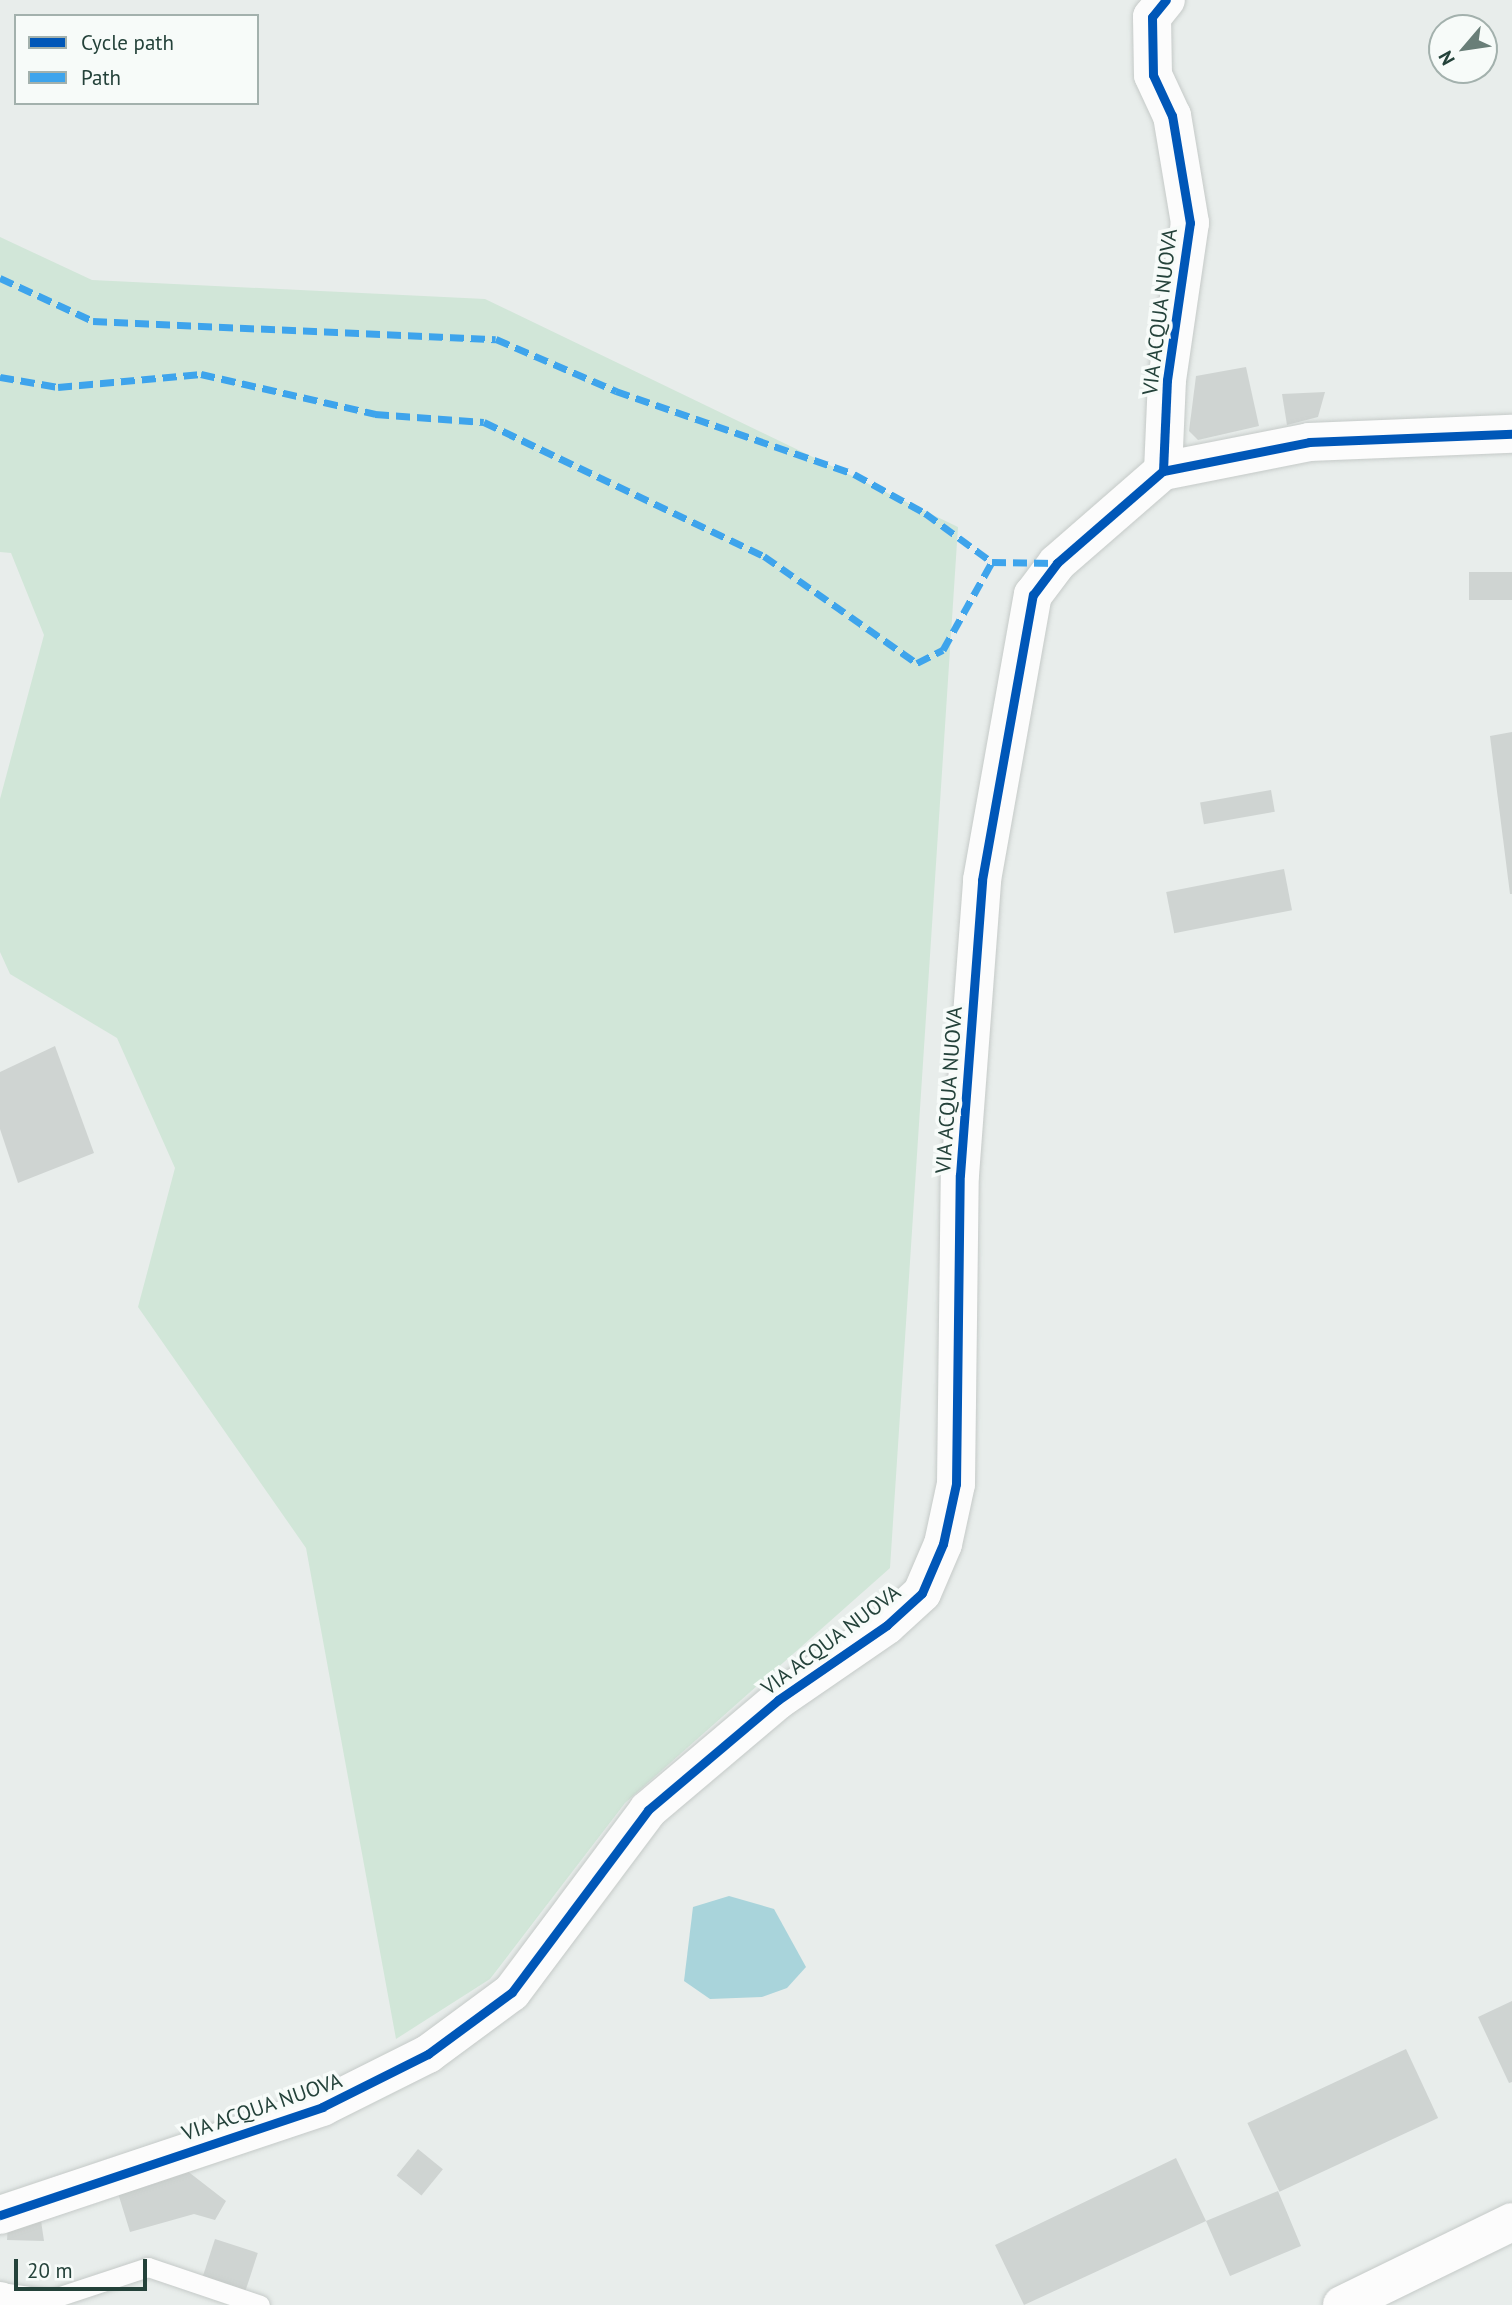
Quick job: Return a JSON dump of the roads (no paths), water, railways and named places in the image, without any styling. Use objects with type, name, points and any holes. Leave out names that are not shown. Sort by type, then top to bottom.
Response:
[{"type":"street","name":"VIA ACQUA NUOVA","points":[[1163,471],[1167,380],[1190,223],[1172,116],[1153,75],[1152,17],[1166,0]]},
{"type":"street","name":"VIA ACQUA NUOVA","points":[[0,2215],[322,2106],[428,2054],[512,1992],[648,1811],[778,1700],[887,1625],[922,1593],[943,1544],[956,1484],[960,1175],[982,880],[1019,694],[1022,647],[1033,595],[1057,563],[1163,471],[1309,442],[1512,434]]},
{"type":"street","points":[[1342,2305],[1512,2222]]},
{"type":"lane","points":[[0,2292],[51,2299],[148,2267],[184,2274],[255,2301]]},
{"type":"water","points":[[729,1896],[774,1909],[806,1967],[787,1988],[762,1997],[710,1999],[684,1981],[693,1907]]}]
